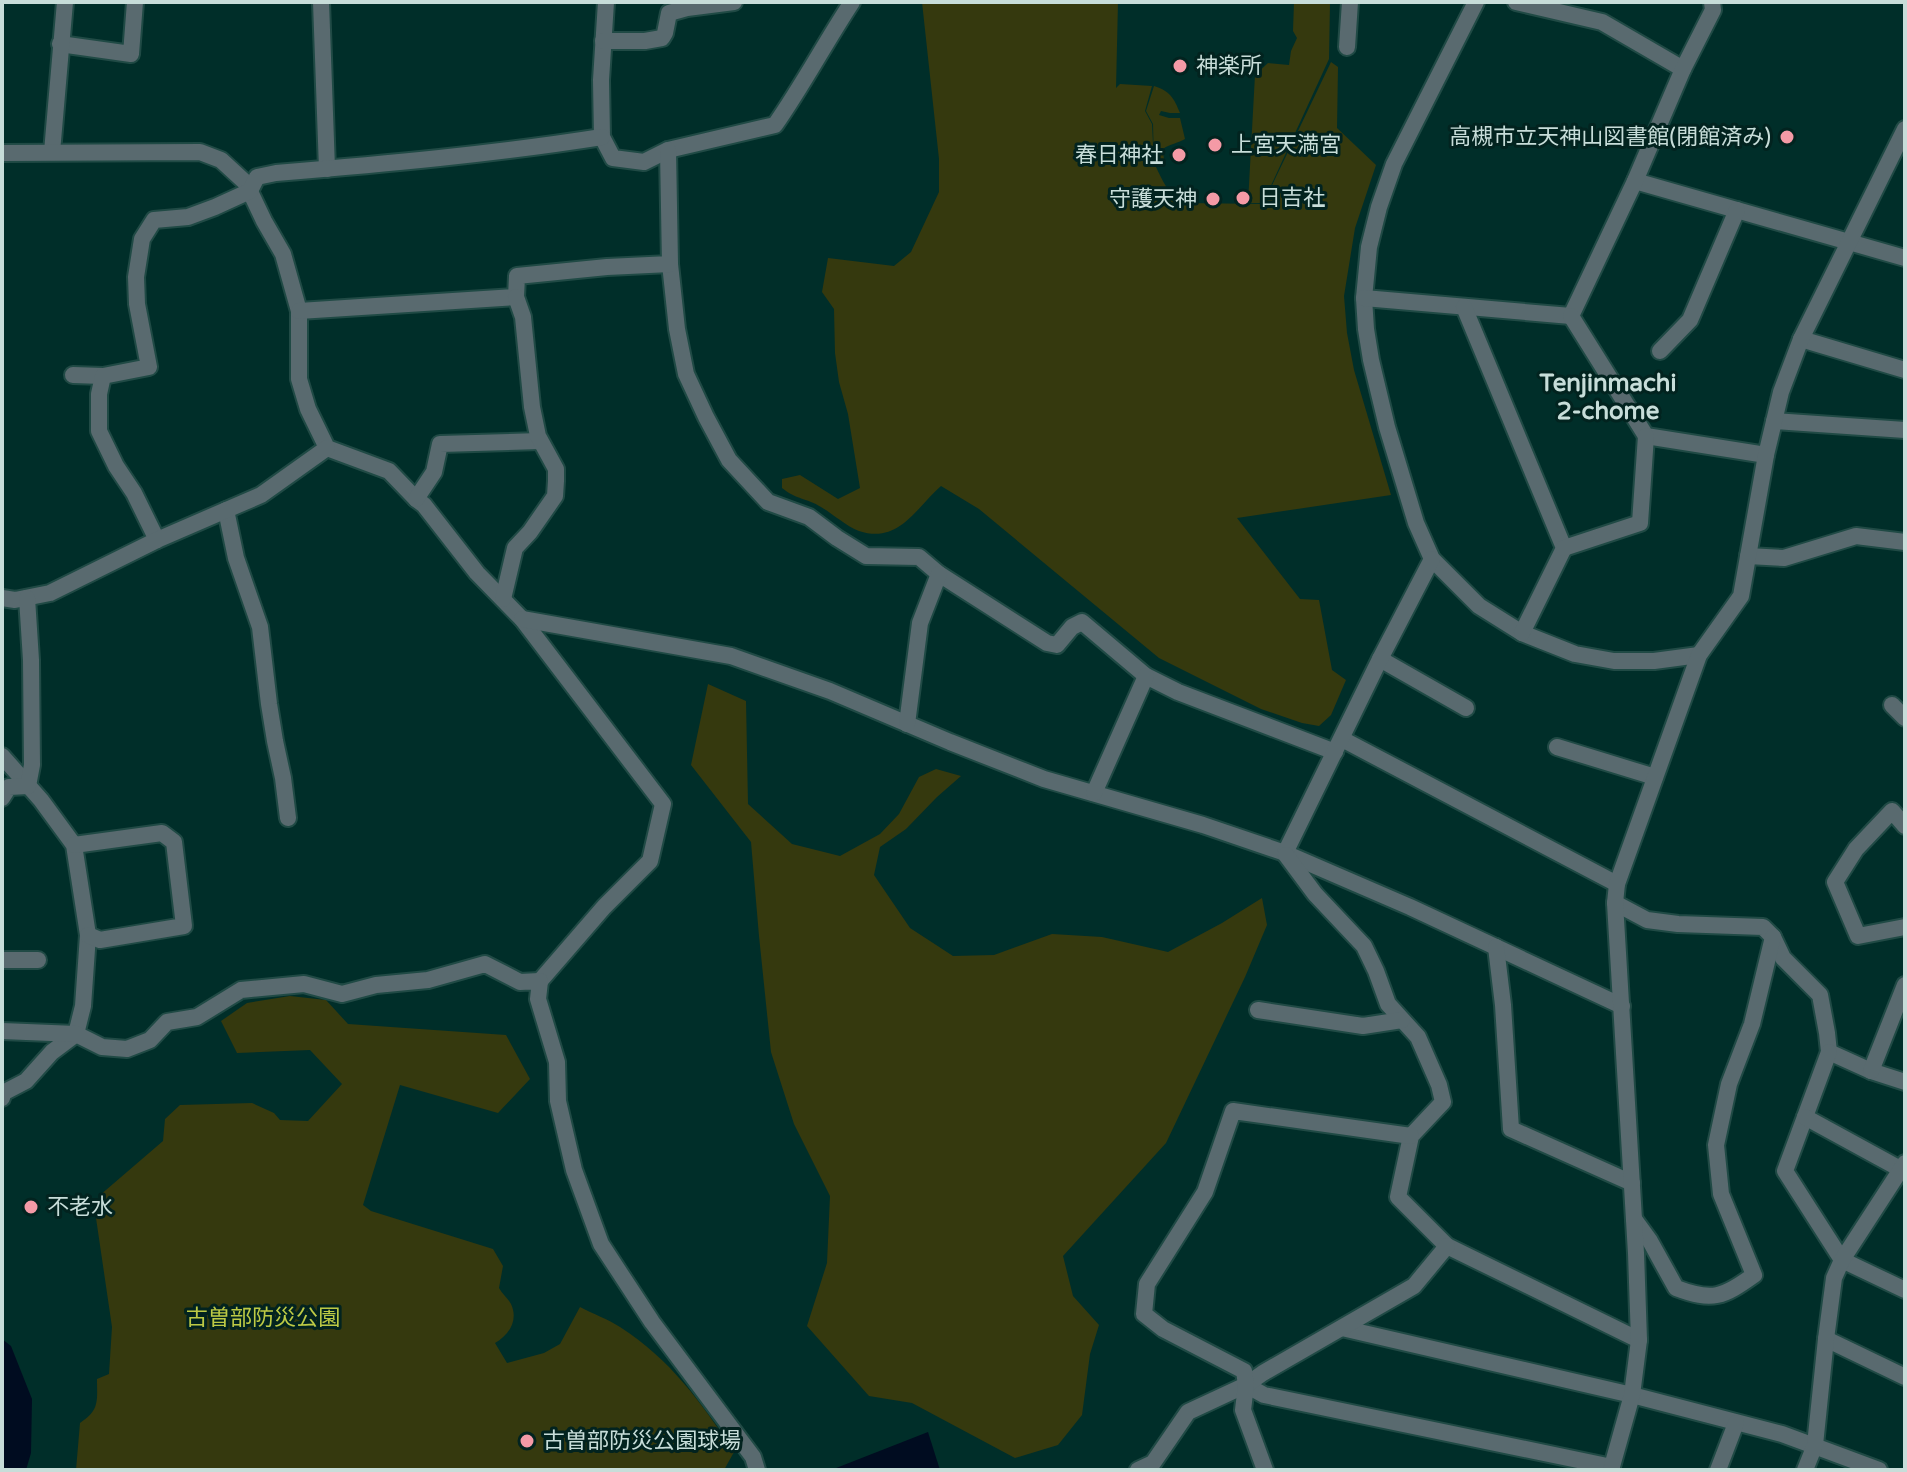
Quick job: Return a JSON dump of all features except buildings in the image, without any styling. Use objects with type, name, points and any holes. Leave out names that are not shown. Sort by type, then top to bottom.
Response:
[{"type":"street","points":[[52,152],[65,2]]},
{"type":"street","points":[[60,44],[131,54],[135,2]]},
{"type":"street","points":[[321,2],[327,169]]},
{"type":"street","points":[[606,2],[601,80],[602,137],[613,158],[644,162],[668,150],[775,125],[852,2]]},
{"type":"street","points":[[603,41],[662,38],[669,13],[734,2]]},
{"type":"street","points":[[1347,47],[1350,2]]},
{"type":"street","points":[[1476,2],[1394,164],[1369,247],[1364,298],[1371,360],[1387,427],[1416,523],[1432,559],[1479,606],[1522,633],[1575,654],[1614,661],[1654,661],[1699,655]]},
{"type":"street","points":[[1516,2],[1602,22],[1683,69]]},
{"type":"street","points":[[1571,316],[1713,10],[1712,2]]},
{"type":"street","points":[[1246,1385],[1264,1395],[1612,1468],[1632,1395],[1639,1340],[1615,903],[1617,884],[1699,655],[1741,596],[1766,455],[1781,392],[1801,339],[1905,129]]},
{"type":"street","points":[[73,375],[103,376],[149,367],[137,304],[136,277],[142,239],[154,220],[188,217],[250,191],[257,177],[276,173],[440,159],[602,137]]},
{"type":"street","points":[[668,150],[670,264],[677,329],[686,374],[729,460],[768,502],[809,517],[866,556],[919,557],[939,574],[1047,643],[1057,645],[1072,627],[1082,622],[1146,676],[1178,692],[1338,745],[1617,884]]},
{"type":"street","points":[[2,153],[200,152],[221,160],[246,183],[283,254],[299,311],[299,379],[308,409],[327,448],[389,471],[424,505],[477,573],[522,619],[663,804],[650,861],[604,907],[540,981],[538,999],[557,1062],[558,1101],[574,1170],[601,1244],[652,1322],[753,1457],[757,1470]]},
{"type":"street","points":[[1635,181],[1905,258]]},
{"type":"street","points":[[1660,351],[1690,320],[1737,210]]},
{"type":"street","points":[[503,599],[515,548],[555,496],[556,469],[540,441],[532,407],[523,317],[516,297],[517,276],[670,264]]},
{"type":"street","points":[[299,311],[516,297]]},
{"type":"street","points":[[1364,298],[1571,316]]},
{"type":"street","points":[[1464,307],[1564,548]]},
{"type":"street","points":[[1522,633],[1564,548],[1640,523],[1646,436],[1571,316]]},
{"type":"street","points":[[1801,339],[1905,370]]},
{"type":"street","points":[[103,376],[99,394],[99,431],[157,540]]},
{"type":"street","points":[[1774,421],[1905,430]]},
{"type":"street","points":[[1646,436],[1766,455]]},
{"type":"street","points":[[416,499],[434,472],[440,444],[540,441]]},
{"type":"street","points":[[2,598],[15,600],[50,593],[157,540],[261,495],[327,448]]},
{"type":"street","points":[[226,510],[236,558],[260,627],[288,818]]},
{"type":"street","points":[[1748,556],[1784,558],[1856,536],[1905,542]]},
{"type":"street","points":[[1285,853],[1432,559]]},
{"type":"street","points":[[907,724],[920,623],[939,574]]},
{"type":"street","points":[[27,598],[32,765],[28,786]]},
{"type":"street","points":[[522,619],[731,656],[830,691],[1044,779],[1203,825],[1285,853],[1410,907],[1622,1006]]},
{"type":"street","points":[[1380,659],[1466,708]]},
{"type":"street","points":[[1094,793],[1146,676]]},
{"type":"street","points":[[1892,705],[1905,718]]},
{"type":"street","points":[[1557,747],[1655,777]]},
{"type":"street","points":[[2,756],[74,845],[88,935],[83,1006],[76,1034],[52,1052],[26,1081],[3,1093],[2,1098]]},
{"type":"street","points":[[2,798],[9,787],[28,786]]},
{"type":"street","points":[[1905,826],[1892,811],[1856,849],[1835,882],[1858,936],[1905,927]]},
{"type":"street","points":[[74,845],[162,833],[174,842],[184,926],[100,940],[88,935]]},
{"type":"street","points":[[1285,853],[1315,894],[1364,946],[1388,1004],[1418,1037],[1439,1085],[1443,1102],[1411,1136],[1398,1197],[1447,1246],[1639,1340]]},
{"type":"street","points":[[1615,903],[1647,920],[1763,927],[1773,937],[1783,958],[1820,995],[1829,1052],[1785,1171],[1842,1260],[1905,1290]]},
{"type":"street","points":[[1634,1219],[1676,1288],[1699,1297],[1729,1293],[1754,1275],[1721,1194],[1716,1145],[1729,1084],[1752,1024],[1773,937]]},
{"type":"street","points":[[1496,947],[1511,1129],[1632,1183]]},
{"type":"street","points":[[2,960],[38,960]]},
{"type":"street","points":[[2,1031],[76,1034],[102,1047],[127,1049],[150,1040],[167,1022],[197,1017],[241,990],[304,984],[342,994],[376,985],[428,980],[485,964],[520,982],[540,981]]},
{"type":"street","points":[[1871,1071],[1905,985]]},
{"type":"street","points":[[1258,1010],[1363,1026],[1402,1020]]},
{"type":"street","points":[[1829,1052],[1905,1082]]},
{"type":"street","points":[[1265,1470],[1243,1410],[1244,1371],[1163,1329],[1144,1314],[1147,1284],[1205,1192],[1233,1111],[1411,1136]]},
{"type":"street","points":[[1805,1117],[1902,1173],[1842,1260],[1834,1278],[1815,1445],[1805,1470]]},
{"type":"street","points":[[1149,1468],[1188,1412],[1246,1385],[1414,1286],[1447,1246]]},
{"type":"street","points":[[1342,1328],[1632,1395],[1782,1434],[1879,1470]]},
{"type":"street","points":[[1826,1339],[1905,1377]]},
{"type":"street","points":[[1718,1470],[1736,1423]]},
{"type":"green space","points":[[922,2],[1118,2],[1116,88],[1120,84],[1152,86],[1145,111],[1152,124],[1154,164],[1153,124],[1146,111],[1154,86],[1173,99],[1180,113],[1161,111],[1159,115],[1180,118],[1185,139],[1163,149],[1164,161],[1155,165],[1170,192],[1184,203],[1263,204],[1331,62],[1338,67],[1337,128],[1376,165],[1355,228],[1344,296],[1354,370],[1391,495],[1237,518],[1300,599],[1319,600],[1332,670],[1346,680],[1331,715],[1319,726],[1261,709],[1159,658],[979,509],[941,486],[896,529],[873,534],[854,529],[816,504],[782,488],[782,479],[800,475],[838,499],[860,488],[848,414],[839,382],[834,309],[822,292],[828,258],[894,266],[911,252],[939,192],[939,159]]},
{"type":"green space","points":[[1294,2],[1330,2],[1329,59],[1263,203],[1248,203],[1255,75],[1268,63],[1289,65],[1297,38],[1293,31]]},
{"type":"green space","points":[[708,684],[746,701],[748,804],[792,844],[840,856],[880,834],[899,814],[919,777],[936,769],[961,776],[906,829],[880,847],[874,875],[910,928],[953,956],[994,955],[1052,934],[1102,937],[1168,952],[1262,898],[1267,925],[1166,1143],[1063,1256],[1073,1296],[1099,1325],[1090,1354],[1082,1415],[1058,1445],[1015,1458],[912,1403],[869,1396],[807,1326],[827,1263],[830,1196],[794,1124],[771,1052],[751,842],[691,765]]},
{"type":"green space","name":"古曽部防災公園","points":[[290,996],[326,1000],[348,1024],[506,1035],[530,1079],[498,1113],[400,1085],[363,1205],[371,1211],[493,1249],[503,1266],[499,1288],[510,1302],[514,1316],[511,1327],[495,1343],[507,1363],[544,1353],[560,1344],[580,1307],[615,1324],[638,1340],[684,1383],[734,1452],[724,1470],[76,1470],[80,1423],[94,1409],[97,1379],[109,1374],[112,1327],[96,1218],[99,1196],[163,1141],[165,1119],[180,1105],[252,1103],[274,1113],[280,1120],[308,1121],[342,1084],[310,1050],[237,1053],[221,1021],[247,1003]]},
{"type":"water","points":[[2,1339],[11,1346],[32,1399],[31,1453],[26,1470],[2,1470]]},
{"type":"water","points":[[928,1432],[940,1470],[831,1470]]},
{"type":"place","name":"神楽所","points":[[1180,66]]},
{"type":"place","name":"高槻市立天神山図書館(閉館済み)","points":[[1787,137]]},
{"type":"place","name":"上宮天満宮","points":[[1215,145]]},
{"type":"place","name":"春日神社","points":[[1179,155]]},
{"type":"place","name":"日吉社","points":[[1243,198]]},
{"type":"place","name":"守護天神","points":[[1213,199]]},
{"type":"place","name":"不老水","points":[[31,1207]]},
{"type":"place","name":"古曽部防災公園球場","points":[[527,1441]]},
{"type":"district","name":"Tenjinmachi 2-chome","points":[[1608,397]]}]
